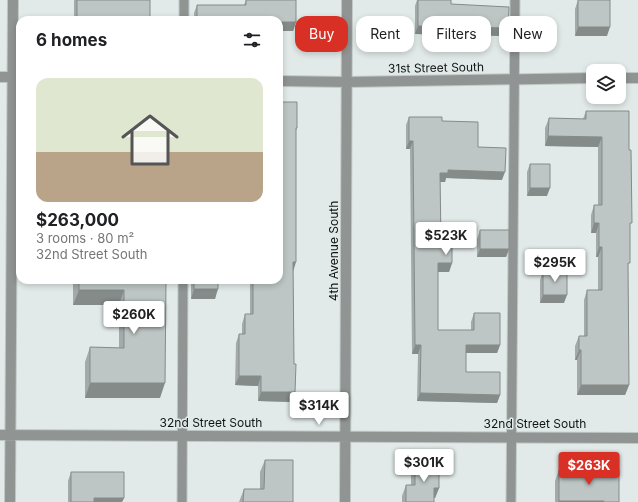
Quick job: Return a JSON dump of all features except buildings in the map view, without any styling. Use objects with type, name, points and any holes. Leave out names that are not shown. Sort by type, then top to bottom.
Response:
[{"type":"street","points":[[10,502],[16,77],[14,0]]},
{"type":"street","name":"4th Avenue South","points":[[345,502],[348,82],[347,0]]},
{"type":"street","points":[[0,77],[16,77]]},
{"type":"street","name":"31st Street South","points":[[283,81],[348,82],[586,78]]},
{"type":"street","points":[[626,78],[638,78]]},
{"type":"street","name":"32nd Street South","points":[[0,435],[638,438]]},
{"type":"lane","points":[[184,0],[184,16]]},
{"type":"lane","points":[[511,502],[515,0]]},
{"type":"lane","points":[[182,502],[183,284]]}]
